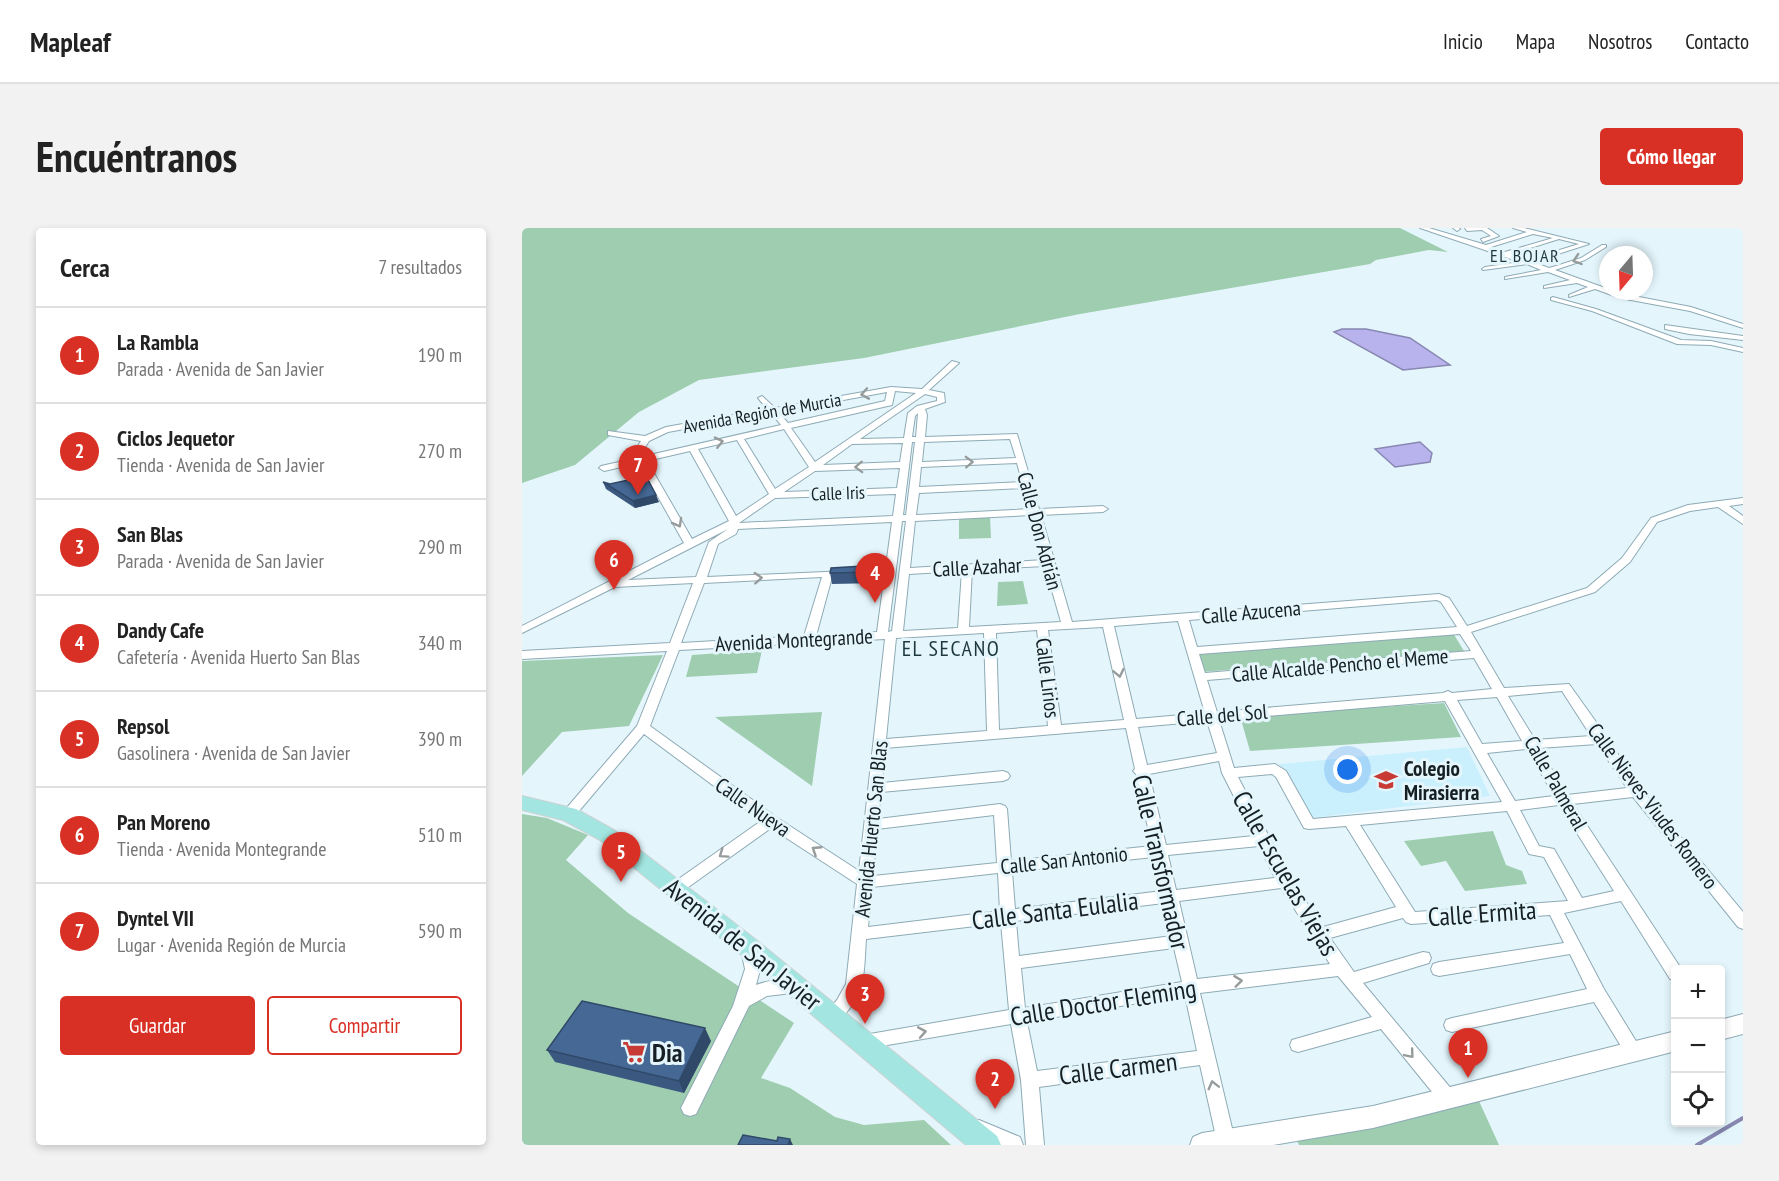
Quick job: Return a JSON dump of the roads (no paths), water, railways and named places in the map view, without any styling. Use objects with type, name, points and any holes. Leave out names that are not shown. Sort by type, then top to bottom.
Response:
[{"type":"main road","name":"Avenida de San Javier","points":[[522,803],[569,814],[607,835],[798,987],[958,1120],[1011,1145]]},
{"type":"main road","points":[[1725,1029],[1743,1024]]},
{"type":"main road","points":[[1202,1145],[1333,1125],[1671,1042]]},
{"type":"main road","points":[[958,1120],[987,1145]]},
{"type":"street","points":[[1423,228],[1473,241],[1496,236],[1483,228],[1461,228],[1440,232]]},
{"type":"street","points":[[1461,228],[1483,248],[1594,287],[1627,298],[1691,309],[1743,326]]},
{"type":"street","points":[[1507,278],[1548,270],[1595,254],[1604,246],[1516,228]]},
{"type":"street","points":[[1483,248],[1531,232]]},
{"type":"street","points":[[1502,255],[1557,238]]},
{"type":"street","points":[[1485,269],[1525,263],[1586,244]]},
{"type":"street","points":[[1546,287],[1577,281]]},
{"type":"street","points":[[1571,296],[1594,287]]},
{"type":"street","points":[[1552,299],[1594,310],[1680,342],[1711,343],[1743,350]]},
{"type":"street","points":[[1668,327],[1689,332],[1743,338]]},
{"type":"street","points":[[522,630],[734,524],[922,392],[954,363]]},
{"type":"street","points":[[604,468],[889,403],[891,389]]},
{"type":"street","name":"Avenida Región de Murcia","points":[[646,439],[666,430],[891,389],[922,392]]},
{"type":"street","points":[[921,408],[941,402],[940,395],[922,392]]},
{"type":"street","points":[[762,398],[786,426],[814,468]]},
{"type":"street","name":"Avenida Huerto San Blas","points":[[832,1016],[843,1005],[854,984],[890,635],[904,571],[923,415],[921,408],[911,416],[897,518],[885,571],[890,635]]},
{"type":"street","points":[[611,433],[646,439],[638,452],[647,478],[690,545]]},
{"type":"street","name":"Calle Don Adrián","points":[[920,440],[1014,436],[1067,625]]},
{"type":"street","points":[[739,437],[774,495]]},
{"type":"street","points":[[852,442],[920,440]]},
{"type":"street","points":[[693,448],[734,524]]},
{"type":"street","points":[[917,465],[1021,460]]},
{"type":"street","points":[[814,468],[904,465]]},
{"type":"street","points":[[914,490],[1029,485]]},
{"type":"street","name":"Calle Iris","points":[[774,495],[901,491]]},
{"type":"street","points":[[1193,651],[1464,630],[1591,590],[1626,560],[1653,520],[1688,508],[1743,501]]},
{"type":"street","points":[[1719,503],[1743,521]]},
{"type":"street","points":[[734,524],[1103,509]]},
{"type":"street","points":[[569,814],[643,727],[714,542],[726,537],[734,524]]},
{"type":"street","name":"Calle Azahar","points":[[904,571],[1050,563]]},
{"type":"street","points":[[963,631],[967,567]]},
{"type":"street","points":[[612,585],[859,572]]},
{"type":"street","points":[[809,639],[828,574]]},
{"type":"street","name":"Calle Palmeral","points":[[1435,597],[1446,600],[1533,744],[1563,800],[1671,966]]},
{"type":"street","name":"Calle Azucena","points":[[1067,625],[1183,618],[1435,597]]},
{"type":"street","name":"Calle Escuelas Viejas","points":[[1183,618],[1229,773],[1285,882],[1318,935],[1347,975],[1447,1097]]},
{"type":"street","name":"Calle Transformador","points":[[1108,623],[1168,896],[1226,1142]]},
{"type":"street","name":"Avenida Montegrande","points":[[522,655],[1067,625]]},
{"type":"street","name":"Calle Lirios","points":[[1042,627],[1054,730]]},
{"type":"street","points":[[990,630],[993,735]]},
{"type":"street","name":"Calle Alcalde Pencho el Meme","points":[[1200,677],[1479,654]]},
{"type":"street","name":"Calle del Sol","points":[[880,744],[1212,717],[1499,690],[1565,687]]},
{"type":"street","name":"Calle Nieves Viudes Romero","points":[[1565,687],[1636,792],[1743,923]]},
{"type":"street","points":[[1448,695],[1534,850],[1549,853],[1578,905]]},
{"type":"street","name":"Calle Nueva","points":[[643,727],[771,821],[865,882]]},
{"type":"street","points":[[1478,749],[1602,739]]},
{"type":"street","points":[[1140,771],[1224,756]]},
{"type":"street","points":[[1229,773],[1275,769],[1309,824],[1636,792]]},
{"type":"street","points":[[875,788],[1003,776]]},
{"type":"street","points":[[871,825],[1000,809],[1012,963],[1018,1016],[1030,1080],[1035,1145]]},
{"type":"street","points":[[675,889],[771,821]]},
{"type":"street","points":[[1350,821],[1408,915]]},
{"type":"street","name":"Calle San Antonio","points":[[865,882],[1263,840]]},
{"type":"street","name":"Calle Santa Eulalia","points":[[860,934],[1285,882]]},
{"type":"street","name":"Calle Ermita","points":[[1318,935],[1408,915],[1554,909],[1624,896]]},
{"type":"street","points":[[1554,909],[1598,994],[1633,1051]]},
{"type":"street","points":[[1012,963],[1179,941]]},
{"type":"street","points":[[690,1108],[742,1002],[753,964],[747,946]]},
{"type":"street","points":[[1439,969],[1575,947]]},
{"type":"street","name":"Calle Doctor Fleming","points":[[864,1042],[1190,987],[1347,975],[1423,958]]},
{"type":"street","points":[[742,1002],[764,989],[798,987]]},
{"type":"street","points":[[1452,1025],[1598,994]]},
{"type":"street","points":[[1298,1045],[1384,1021]]},
{"type":"street","name":"Calle Carmen","points":[[1030,1080],[1206,1057]]},
{"type":"waterway","points":[[1697,1145],[1743,1118]]},
{"type":"place","name":"Dyntel VII","points":[[638,495]]},
{"type":"place","name":"Pan Moreno","points":[[614,590]]},
{"type":"place","name":"Dandy Cafe","points":[[875,603]]},
{"type":"place","name":"Colegio Mirasierra","points":[[1386,780]]},
{"type":"place","name":"Repsol","points":[[621,882]]},
{"type":"place","name":"San Blas","points":[[865,1024]]},
{"type":"place","name":"Dia","points":[[634,1052]]},
{"type":"place","name":"La Rambla","points":[[1468,1078]]},
{"type":"place","name":"Ciclos Jequetor","points":[[995,1109]]},
{"type":"district","name":"EL BOJAR","points":[[1525,255]]},
{"type":"district","name":"EL SECANO","points":[[951,648]]}]
